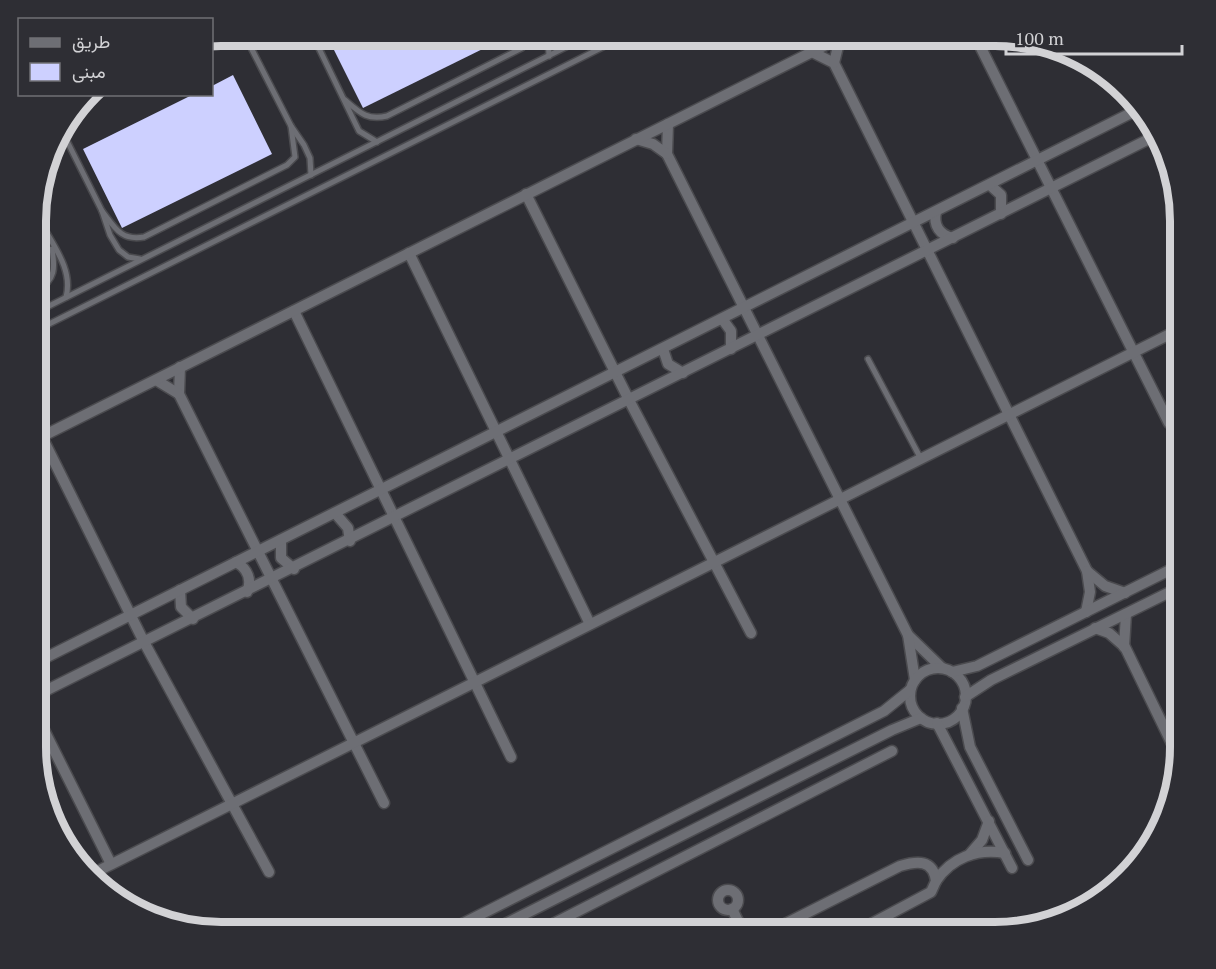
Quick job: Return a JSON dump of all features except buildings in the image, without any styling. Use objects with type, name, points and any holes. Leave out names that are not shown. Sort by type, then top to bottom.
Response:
[{"type":"street","points":[[46,435],[822,47]]},
{"type":"street","points":[[834,63],[839,47]]},
{"type":"street","points":[[981,47],[1169,423]]},
{"type":"street","points":[[812,52],[834,63],[1087,571],[1090,592],[1086,612]]},
{"type":"street","points":[[47,657],[723,320],[1131,113]]},
{"type":"street","points":[[667,154],[668,124]]},
{"type":"street","points":[[636,139],[653,144],[667,154],[908,635],[915,680]]},
{"type":"street","points":[[47,690],[350,541],[1149,139]]},
{"type":"street","points":[[990,185],[1001,195],[1001,214]]},
{"type":"street","points":[[526,194],[629,400],[752,633]]},
{"type":"street","points":[[936,212],[935,221],[939,230],[954,237]]},
{"type":"street","points":[[409,253],[590,624]]},
{"type":"street","points":[[294,311],[512,758]]},
{"type":"street","points":[[723,320],[731,331],[731,349]]},
{"type":"street","points":[[98,871],[1169,334]]},
{"type":"street","points":[[663,350],[668,364],[683,374]]},
{"type":"street","points":[[180,367],[179,394],[260,550],[384,803]]},
{"type":"street","points":[[156,380],[179,394]]},
{"type":"street","points":[[46,451],[144,642],[270,872]]},
{"type":"street","points":[[335,513],[345,522],[350,541]]},
{"type":"street","points":[[281,540],[281,558],[294,568]]},
{"type":"street","points":[[236,562],[244,568],[249,577],[247,592]]},
{"type":"street","points":[[1087,571],[1105,586],[1125,593]]},
{"type":"street","points":[[466,922],[884,711],[910,690],[922,672],[977,666],[1169,571]]},
{"type":"street","points":[[180,590],[182,608],[193,619]]},
{"type":"street","points":[[965,697],[991,680],[1169,592]]},
{"type":"street","points":[[1125,647],[1126,614]]},
{"type":"street","points":[[1095,628],[1109,633],[1125,647],[1169,738]]},
{"type":"street","points":[[908,635],[964,687],[965,697],[962,708],[955,718],[937,723],[921,718],[914,711],[910,690]]},
{"type":"street","points":[[962,708],[970,747],[1028,860]]},
{"type":"street","points":[[509,922],[921,718]]},
{"type":"street","points":[[937,723],[1012,868]]},
{"type":"street","points":[[47,738],[111,864]]},
{"type":"street","points":[[557,922],[892,751]]},
{"type":"street","points":[[969,855],[982,840],[989,821]]},
{"type":"street","points":[[693,830],[702,848]]},
{"type":"street","points":[[877,922],[931,892],[936,881],[956,861],[986,850],[1005,853]]},
{"type":"street","points":[[789,922],[900,866],[924,862],[956,861]]},
{"type":"street","points":[[924,862],[933,870],[936,881]]},
{"type":"street","points":[[732,909],[738,922]]},
{"type":"lane","points":[[251,46],[291,126],[310,158],[311,175]]},
{"type":"lane","points":[[318,46],[359,131],[378,142]]},
{"type":"lane","points":[[345,100],[364,116],[376,118],[387,116],[523,46]]},
{"type":"lane","points":[[549,46],[549,56]]},
{"type":"lane","points":[[46,308],[568,46]]},
{"type":"lane","points":[[46,325],[604,46]]},
{"type":"lane","points":[[102,211],[122,236],[132,240],[144,237],[287,165],[295,157],[291,126]]},
{"type":"lane","points":[[67,141],[119,250],[128,257],[142,260]]},
{"type":"lane","points":[[46,232],[68,274],[69,286],[66,298]]},
{"type":"lane","points":[[46,283],[52,278],[55,268],[52,244]]},
{"type":"lane","points":[[868,359],[921,459]]}]
